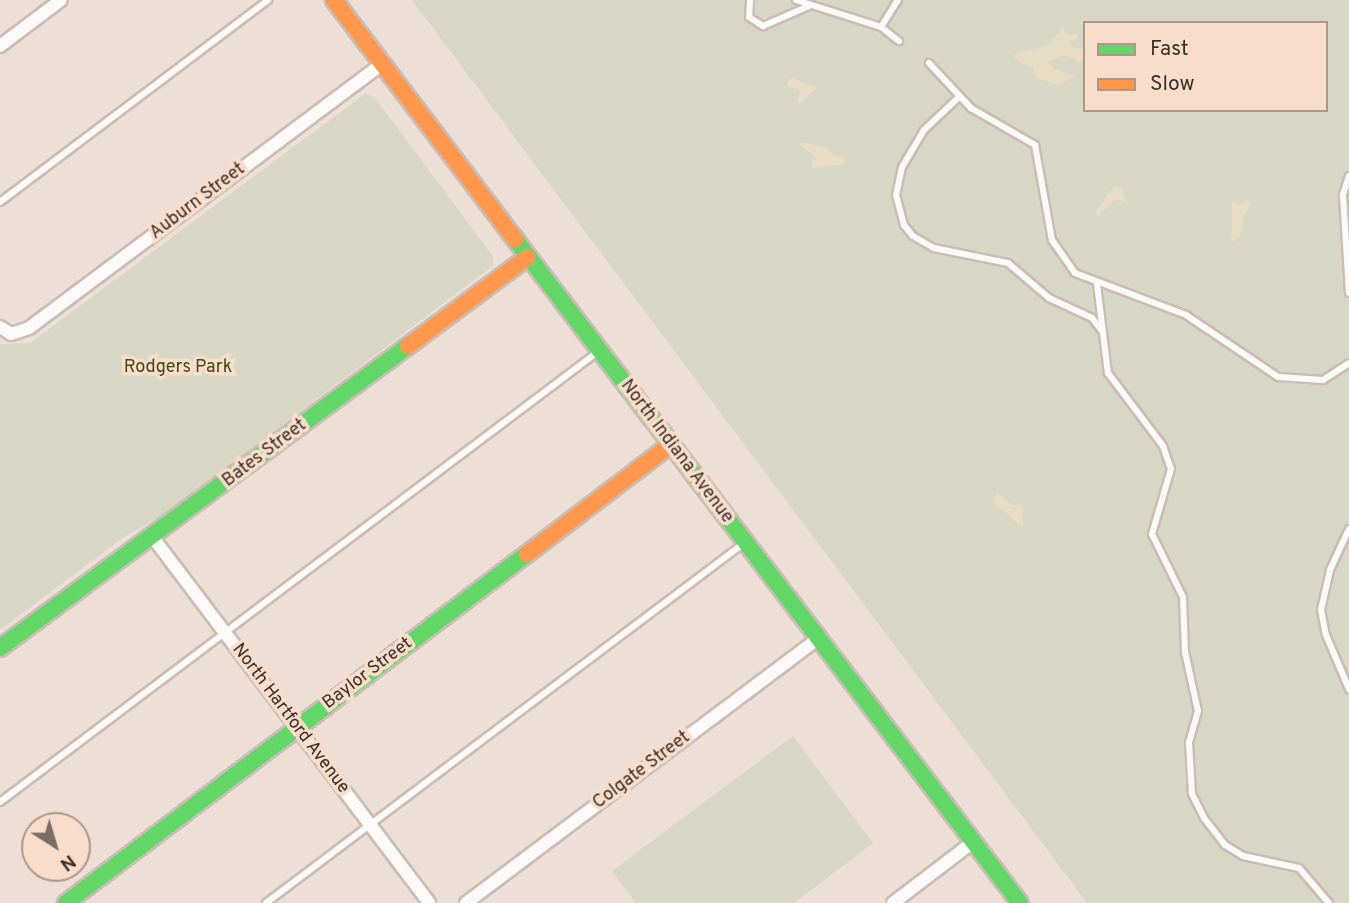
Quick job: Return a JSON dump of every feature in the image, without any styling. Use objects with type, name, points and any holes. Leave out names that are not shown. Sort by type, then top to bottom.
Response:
[{"type":"street","points":[[0,46],[61,0]]},
{"type":"street","name":"North Indiana Avenue","points":[[334,0],[598,351],[1020,903]]},
{"type":"street","name":"Auburn Street","points":[[6,330],[29,328],[382,64]]},
{"type":"street","name":"Bates Street","points":[[0,648],[528,257]]},
{"type":"street","name":"Baylor Street","points":[[66,903],[670,445]]},
{"type":"street","name":"North Hartford Avenue","points":[[152,534],[429,903]]},
{"type":"street","name":"Colgate Street","points":[[466,903],[818,639]]},
{"type":"street","points":[[893,903],[973,842]]},
{"type":"lane","points":[[0,202],[268,0]]},
{"type":"lane","points":[[750,0],[749,17],[763,26],[809,6]]},
{"type":"lane","points":[[796,0],[881,27],[899,41]]},
{"type":"lane","points":[[881,27],[898,0]]},
{"type":"lane","points":[[929,63],[958,97],[985,118],[1035,145],[1055,247],[1075,273],[1097,284],[1186,315],[1278,377],[1324,380],[1349,363]]},
{"type":"lane","points":[[958,97],[924,130],[902,167],[896,195],[904,225],[913,236],[934,248],[1008,264],[1049,299],[1093,318],[1106,337]]},
{"type":"lane","points":[[1349,176],[1343,195],[1349,293]]},
{"type":"lane","points":[[1097,284],[1106,337],[1108,373],[1163,446],[1171,469],[1153,534],[1183,597],[1185,652],[1198,710],[1189,762],[1196,804],[1225,845],[1243,856],[1299,869],[1329,903]]},
{"type":"lane","points":[[0,802],[598,351]]},
{"type":"lane","points":[[1349,530],[1330,570],[1321,610],[1326,635],[1349,689]]},
{"type":"lane","points":[[266,903],[745,543]]},
{"type":"green space","points":[[412,0],[1349,0],[1349,903],[1087,903]]},
{"type":"green space","name":"Rodgers Park","points":[[366,93],[375,98],[492,255],[494,265],[166,513],[124,537],[0,630],[0,344],[30,343]]},
{"type":"green space","points":[[793,736],[873,843],[794,903],[636,903],[612,871]]},
{"type":"sand","points":[[1064,26],[1066,35],[1077,34],[1078,38],[1068,42],[1075,48],[1083,48],[1083,59],[1078,63],[1074,58],[1062,56],[1048,61],[1053,68],[1076,77],[1057,85],[1036,78],[1033,68],[1017,61],[1014,54],[1047,46]]},
{"type":"sand","points":[[791,77],[817,88],[797,105],[800,90],[787,86]]},
{"type":"sand","points":[[803,142],[827,148],[833,155],[845,157],[845,164],[813,168],[811,162],[816,157],[800,145]]},
{"type":"sand","points":[[1115,185],[1122,188],[1127,203],[1116,199],[1098,216],[1096,211]]},
{"type":"sand","points":[[1232,200],[1239,205],[1248,200],[1251,205],[1243,217],[1241,235],[1231,244]]},
{"type":"sand","points":[[997,493],[1012,505],[1022,505],[1023,528],[994,503]]},
{"type":"traffic: fast","points":[[515,239],[1020,903]]},
{"type":"traffic: fast","points":[[0,648],[408,346]]},
{"type":"traffic: fast","points":[[66,903],[527,554]]},
{"type":"traffic: slow","points":[[334,0],[515,239]]},
{"type":"traffic: slow","points":[[408,346],[528,257]]},
{"type":"traffic: slow","points":[[527,554],[670,445]]}]
